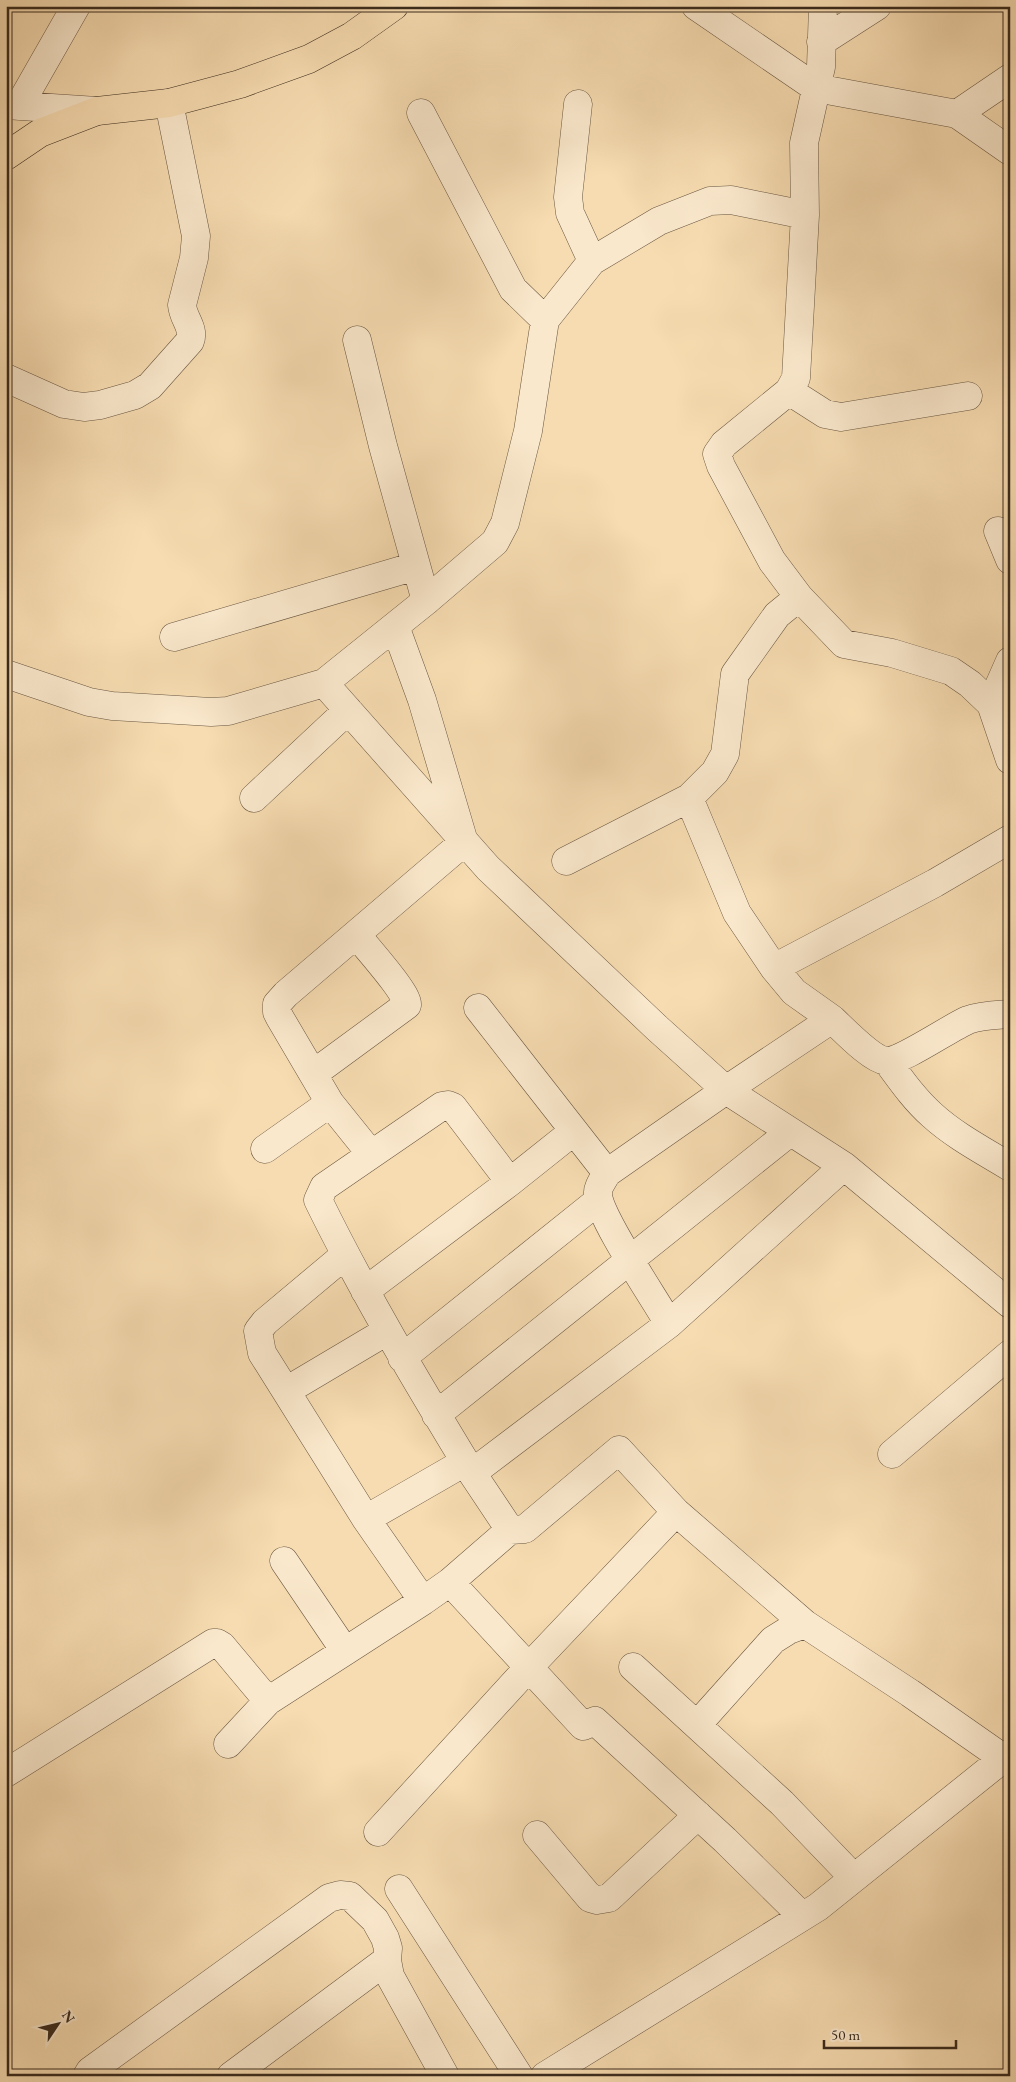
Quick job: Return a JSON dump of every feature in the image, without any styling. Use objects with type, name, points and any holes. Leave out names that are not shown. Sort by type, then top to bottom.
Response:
[{"type":"main road","points":[[6,156],[40,133],[97,111],[169,103],[240,84],[310,59],[352,36],[394,6]]},
{"type":"street","points":[[76,6],[13,106],[97,111]]},
{"type":"street","points":[[696,6],[816,88],[957,114],[1010,151]]},
{"type":"street","points":[[823,6],[821,68],[804,143],[805,215],[796,378],[789,391],[724,444],[717,454],[721,466],[772,562],[799,597],[844,644],[892,653],[951,671],[970,684],[991,704],[1010,760]]},
{"type":"street","points":[[821,42],[877,6]]},
{"type":"street","points":[[957,114],[1010,78]]},
{"type":"street","points":[[6,378],[64,404],[84,407],[100,405],[135,395],[150,386],[190,341],[191,329],[182,313],[182,305],[194,258],[196,236],[169,103]]},
{"type":"street","points":[[578,104],[568,197],[570,213],[592,261]]},
{"type":"street","points":[[420,113],[513,289],[545,320]]},
{"type":"street","points":[[6,674],[89,702],[104,705],[211,712],[228,711],[324,682],[426,601],[495,542],[505,523],[528,431],[545,320],[592,261],[659,221],[710,200],[731,200],[805,215]]},
{"type":"street","points":[[357,340],[383,446],[426,601]]},
{"type":"street","points":[[789,391],[825,414],[841,417],[968,396]]},
{"type":"street","points":[[998,531],[1010,560]]},
{"type":"street","points":[[174,637],[416,566]]},
{"type":"street","points":[[566,861],[689,798],[715,772],[725,754],[735,674],[777,615],[799,597]]},
{"type":"street","points":[[395,626],[422,700],[464,842]]},
{"type":"street","points":[[991,704],[1010,661]]},
{"type":"street","points":[[324,682],[488,868],[657,1028],[726,1090],[844,1166],[1010,1304]]},
{"type":"street","points":[[254,798],[348,710]]},
{"type":"street","points":[[689,798],[737,913],[774,968],[794,992],[832,1019],[875,1057],[887,1061],[913,1096],[932,1116],[1010,1167]]},
{"type":"street","points":[[774,968],[935,883],[1010,839]]},
{"type":"street","points":[[371,1154],[330,1103],[280,1018],[277,1012],[277,1004],[286,994],[464,842]]},
{"type":"street","points":[[313,1074],[407,1005],[407,998],[356,934]]},
{"type":"street","points":[[478,1008],[607,1173]]},
{"type":"street","points":[[887,1061],[900,1057],[968,1020],[981,1016],[1010,1014]]},
{"type":"street","points":[[669,1324],[598,1201],[598,1191],[607,1173],[832,1019]]},
{"type":"street","points":[[266,1149],[330,1103]]},
{"type":"street","points":[[510,1182],[453,1107],[448,1105],[442,1106],[324,1187],[318,1200],[345,1255],[402,1358],[469,1468],[510,1530]]},
{"type":"street","points":[[365,1291],[510,1182],[574,1131]]},
{"type":"street","points":[[436,1415],[790,1132]]},
{"type":"street","points":[[366,1519],[469,1468],[669,1324],[844,1166]]},
{"type":"street","points":[[402,1358],[598,1201]]},
{"type":"street","points":[[345,1255],[265,1322],[258,1331],[262,1352],[366,1519],[423,1600]]},
{"type":"street","points":[[286,1391],[387,1331]]},
{"type":"street","points":[[892,1454],[1010,1354]]},
{"type":"street","points":[[228,1744],[268,1701],[450,1582],[510,1530],[525,1528],[619,1450],[676,1512],[805,1624],[1007,1756],[818,1907],[544,2076]]},
{"type":"street","points":[[378,1832],[529,1667],[676,1512]]},
{"type":"street","points":[[284,1561],[345,1651]]},
{"type":"street","points":[[450,1582],[583,1726],[594,1721],[698,1815],[802,1916]]},
{"type":"street","points":[[697,1724],[773,1640],[789,1630],[805,1624]]},
{"type":"street","points":[[6,1773],[213,1643],[222,1646],[268,1701]]},
{"type":"street","points":[[633,1667],[782,1803],[854,1878]]},
{"type":"street","points":[[536,1835],[590,1898],[604,1900],[609,1898],[698,1815]]},
{"type":"street","points":[[399,1889],[519,2076]]},
{"type":"street","points":[[87,2076],[90,2071],[329,1898],[340,1895],[350,1896],[375,1920],[388,1948],[386,1960],[390,1976],[445,2076]]},
{"type":"street","points":[[231,2076],[386,1960]]}]
